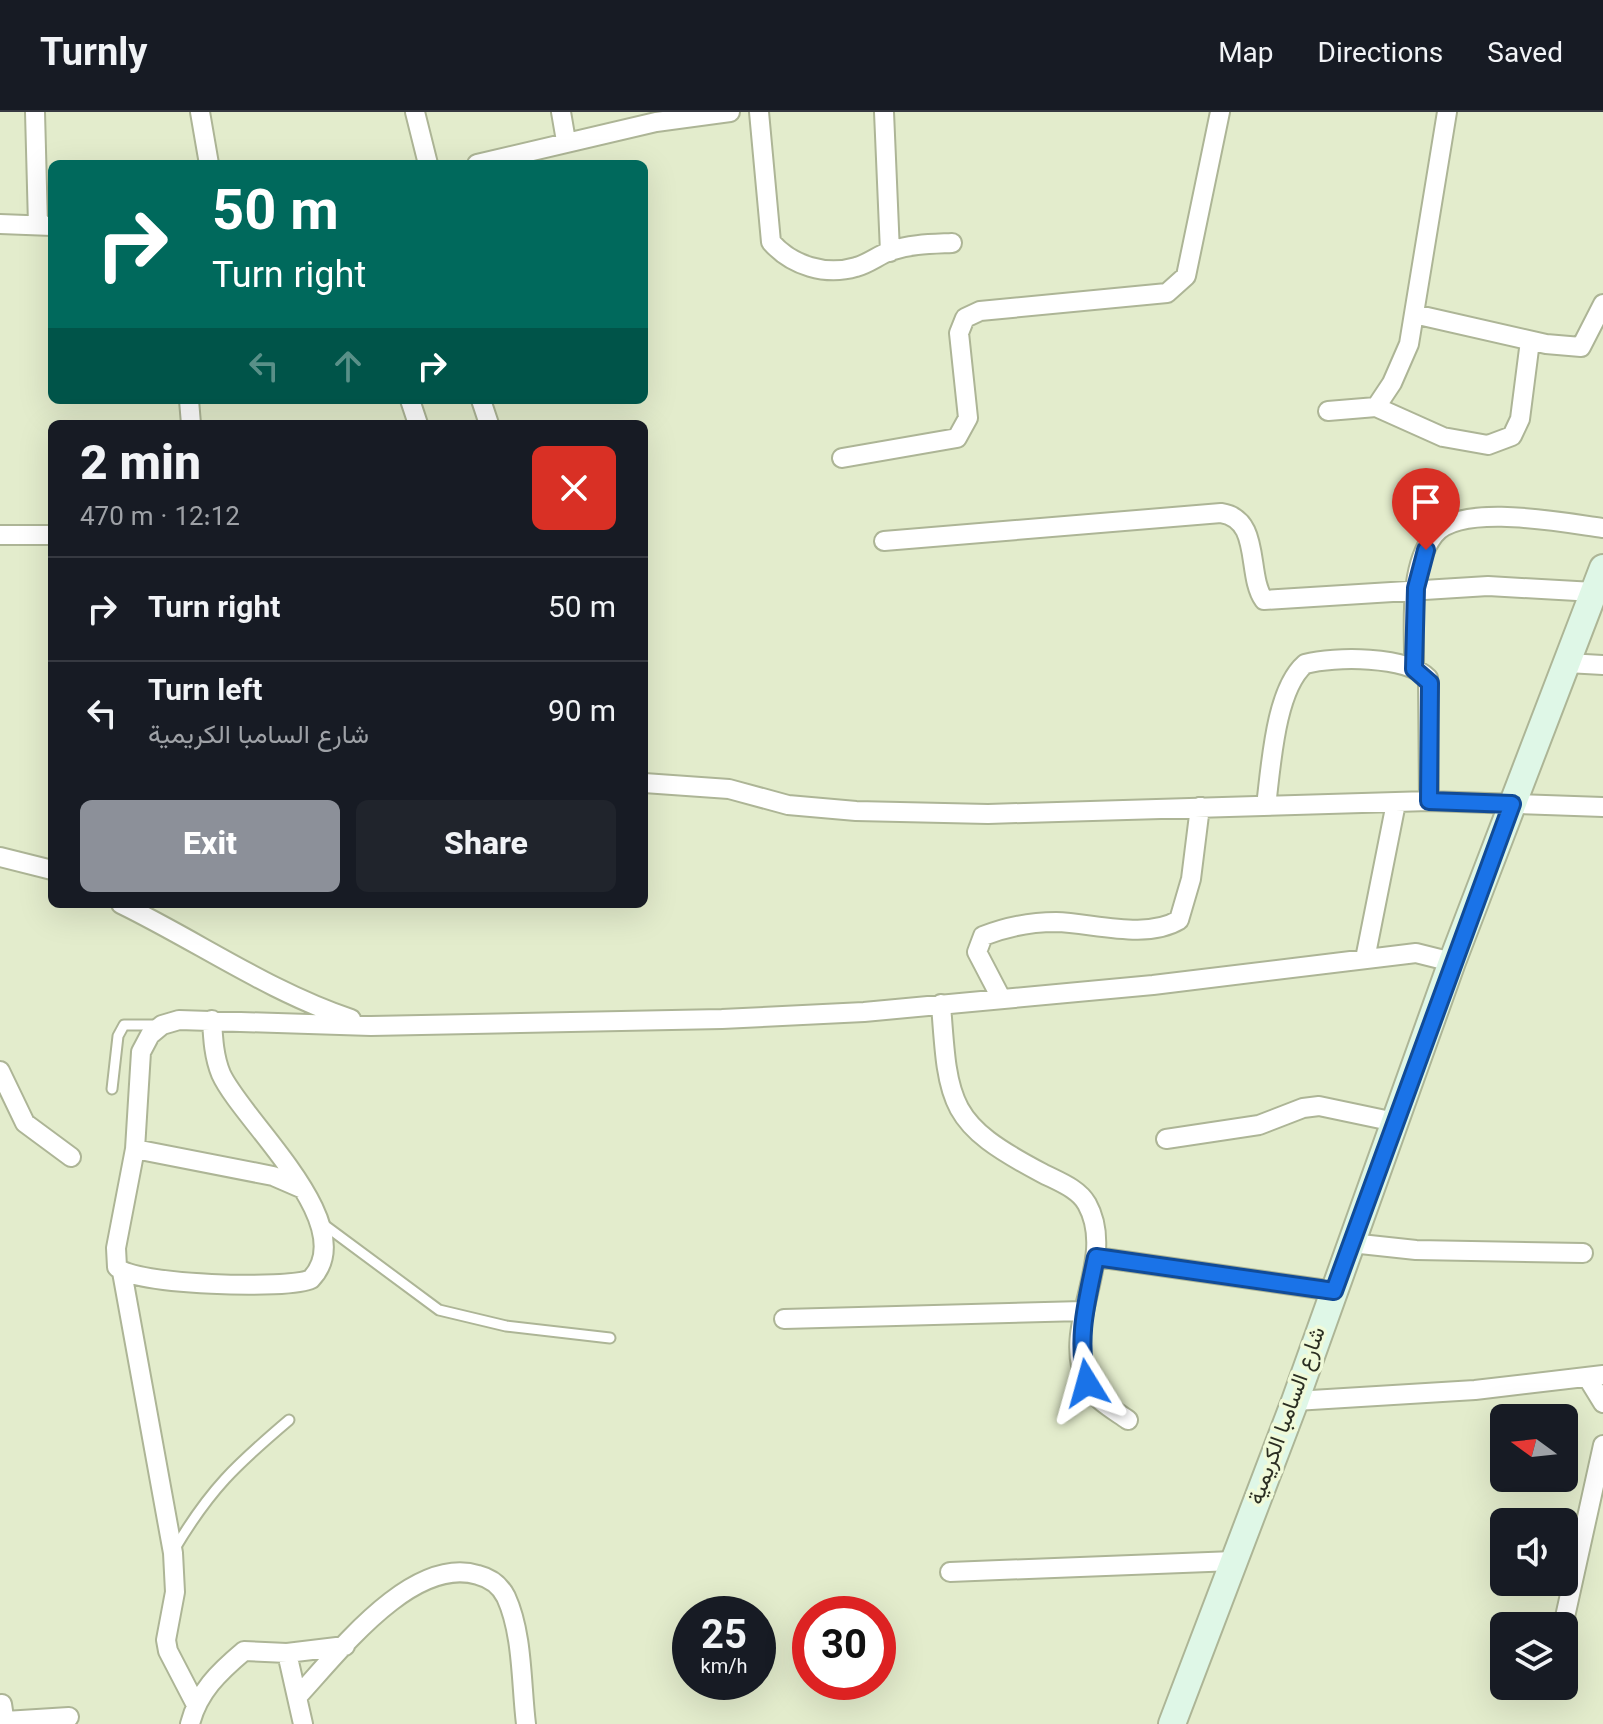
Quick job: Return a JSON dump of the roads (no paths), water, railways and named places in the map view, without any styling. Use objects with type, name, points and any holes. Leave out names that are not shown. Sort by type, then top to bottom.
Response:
[{"type":"main road","name":"شارع السامبا الكريمية","points":[[1172,1724],[1295,1401],[1452,962],[1598,580]]},
{"type":"street","points":[[0,224],[45,226],[35,112]]},
{"type":"street","points":[[200,112],[208,160]]},
{"type":"street","points":[[415,112],[427,160]]},
{"type":"street","points":[[561,112],[566,141]]},
{"type":"street","points":[[492,160],[655,117],[730,112]]},
{"type":"street","points":[[759,112],[771,242],[779,250],[800,264],[827,271],[857,267],[918,244],[952,243]]},
{"type":"street","points":[[884,112],[890,252]]},
{"type":"street","points":[[842,458],[957,438],[965,430],[968,418],[959,333],[965,318],[980,311],[1167,293],[1179,286],[1186,276],[1220,112]]},
{"type":"street","points":[[1376,407],[1392,383],[1409,344],[1447,112]]},
{"type":"street","points":[[1414,314],[1530,341],[1581,347],[1603,304]]},
{"type":"street","points":[[1328,411],[1376,407],[1443,437],[1488,445],[1512,436],[1520,419],[1530,341]]},
{"type":"street","points":[[884,541],[1221,513],[1230,514],[1243,524],[1264,600],[1416,588],[1598,580]]},
{"type":"street","points":[[1414,669],[1416,588],[1434,535],[1457,521],[1528,519],[1603,528]]},
{"type":"street","points":[[0,535],[48,535]]},
{"type":"street","points":[[1266,806],[1277,732],[1296,672],[1318,661],[1347,660],[1414,669],[1430,683],[1429,801]]},
{"type":"street","points":[[1567,663],[1603,665]]},
{"type":"street","points":[[648,783],[729,789],[788,805],[826,810],[988,814],[1429,801],[1603,807]]},
{"type":"street","points":[[1365,959],[1396,803]]},
{"type":"street","points":[[1001,998],[977,952],[983,936],[1006,928],[1053,922],[1151,928],[1167,927],[1179,920],[1191,879],[1200,807]]},
{"type":"street","points":[[0,857],[48,869]]},
{"type":"street","points":[[128,908],[307,1004],[371,1026]]},
{"type":"street","points":[[195,1703],[166,1640],[175,1592],[173,1553],[122,1272],[116,1261],[135,1149],[141,1052],[150,1035],[162,1025],[179,1020],[371,1026],[722,1019],[1153,985],[1416,953],[1452,962]]},
{"type":"street","points":[[941,1004],[950,1085],[958,1109],[970,1127],[988,1143],[1080,1195],[1092,1219],[1096,1257],[1083,1311],[1081,1347],[1087,1383],[1096,1397],[1128,1420]]},
{"type":"street","points":[[122,1272],[182,1282],[301,1284],[317,1272],[322,1261],[324,1249],[317,1220],[303,1189],[222,1076],[214,1051],[212,1020]]},
{"type":"street","points":[[0,1071],[25,1123],[71,1157]]},
{"type":"street","points":[[1166,1139],[1259,1125],[1303,1108],[1319,1106],[1395,1122]]},
{"type":"street","points":[[135,1149],[273,1176],[303,1189]]},
{"type":"street","points":[[1351,1243],[1416,1250],[1583,1253]]},
{"type":"street","points":[[1096,1257],[1334,1291]]},
{"type":"street","points":[[784,1319],[1083,1311]]},
{"type":"street","points":[[1295,1401],[1361,1400],[1595,1376],[1603,1403]]},
{"type":"street","points":[[1566,1612],[1603,1445]]},
{"type":"street","points":[[950,1572],[1234,1561]]},
{"type":"street","points":[[298,1696],[345,1646],[406,1590],[426,1578],[459,1570],[480,1575],[494,1582],[505,1593],[510,1609],[526,1724]]},
{"type":"street","points":[[190,1724],[195,1703],[218,1673],[244,1651],[287,1653],[345,1646]]},
{"type":"street","points":[[287,1653],[303,1724]]},
{"type":"street","points":[[4,1716],[69,1717]]},
{"type":"lane","points":[[112,1089],[118,1036],[124,1025],[162,1025]]},
{"type":"lane","points":[[317,1220],[439,1310],[506,1326],[610,1338]]},
{"type":"lane","points":[[173,1553],[198,1509],[230,1470],[289,1420]]}]
